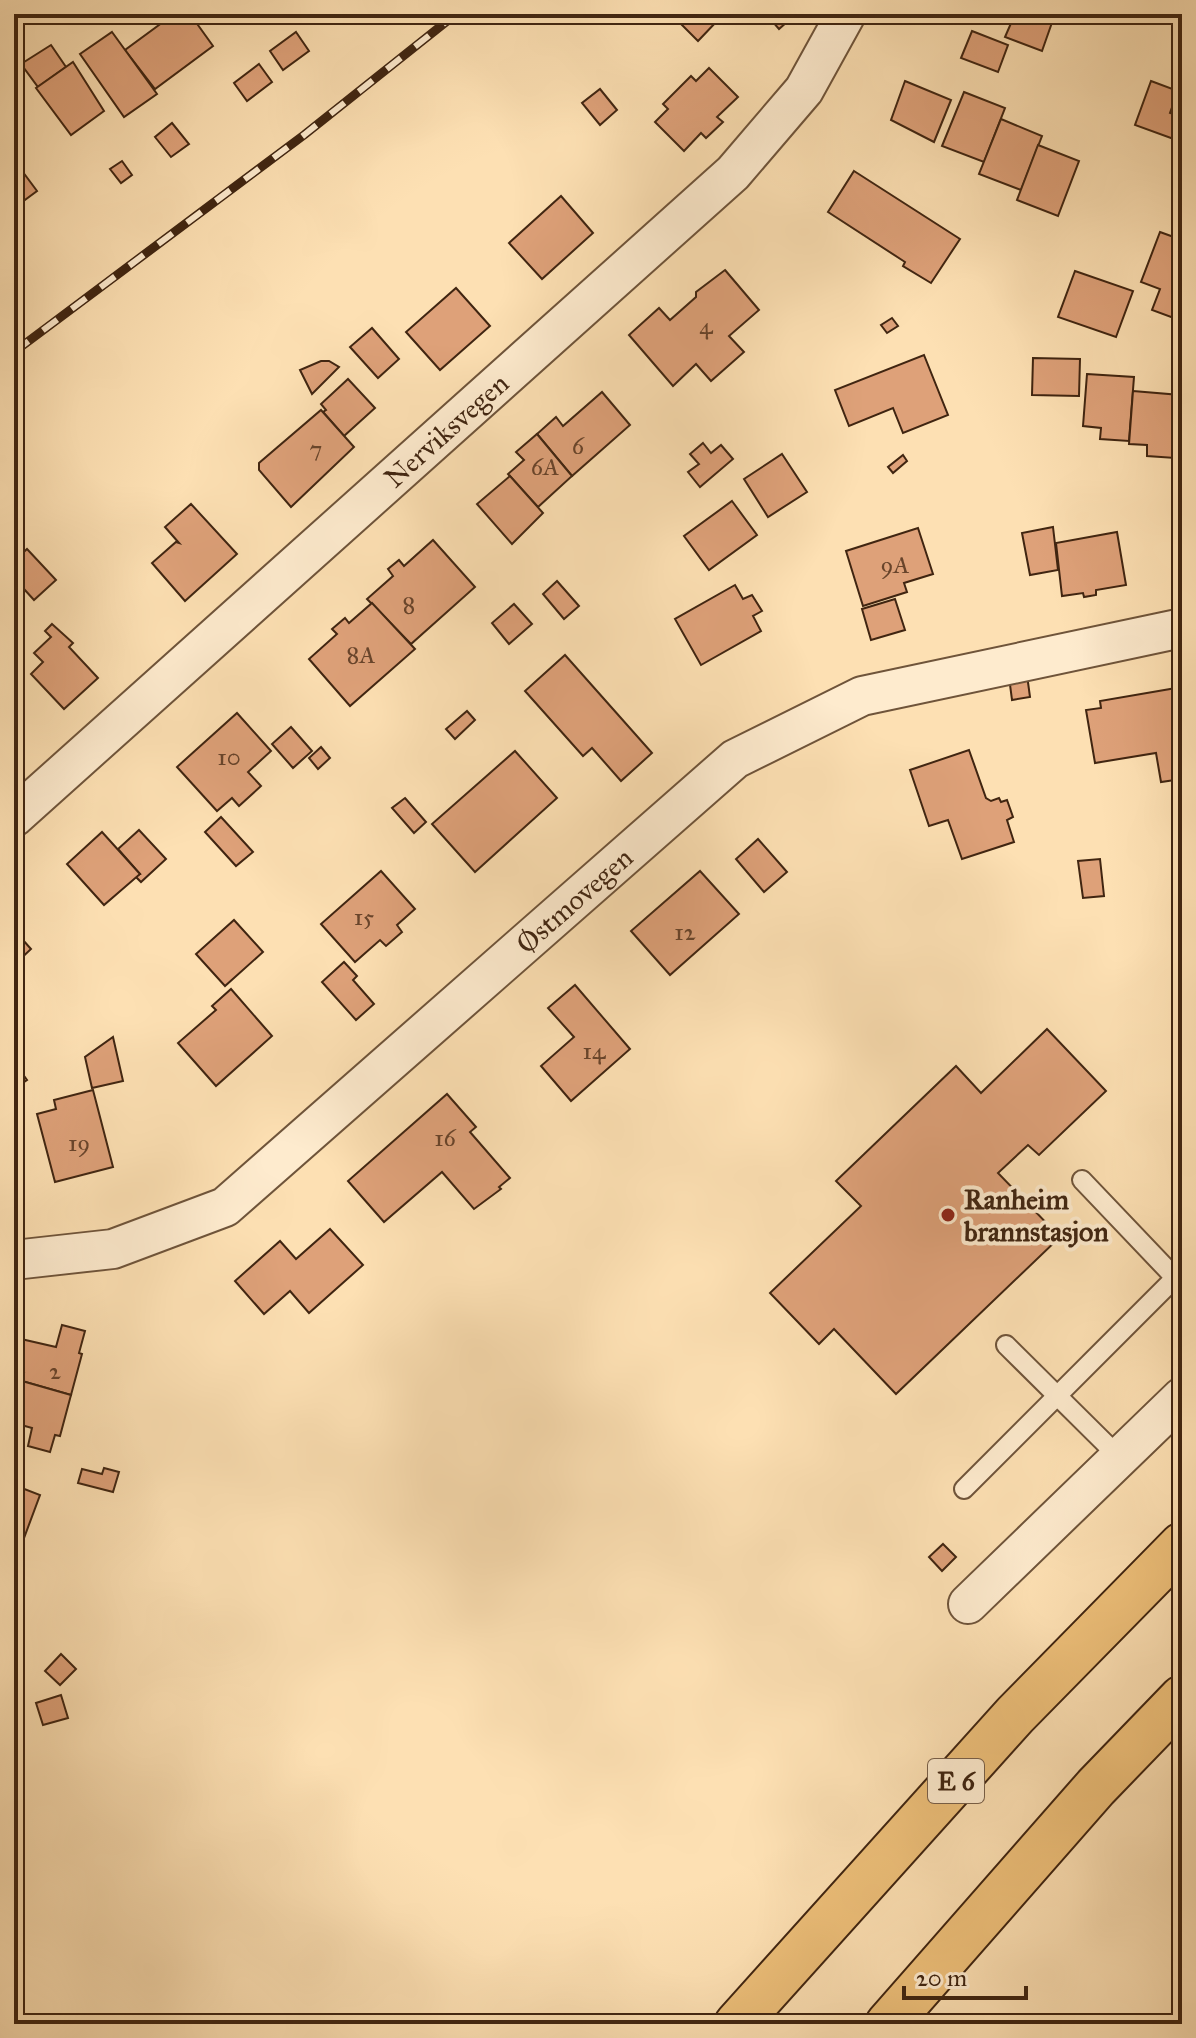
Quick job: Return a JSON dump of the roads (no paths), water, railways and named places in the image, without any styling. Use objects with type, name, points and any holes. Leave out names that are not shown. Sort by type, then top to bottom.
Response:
[{"type":"highway","name":"E 6","points":[[737,2024],[1015,1715],[1182,1545]]},
{"type":"highway","points":[[888,2024],[1096,1787],[1182,1698]]},
{"type":"street","name":"Nerviksvegen","points":[[14,817],[733,173],[804,90],[846,14]]},
{"type":"street","name":"Østmovegen","points":[[14,1260],[113,1249],[225,1207],[735,759],[862,696],[1182,628]]},
{"type":"street","points":[[968,1604],[1182,1397]]},
{"type":"lane","points":[[964,1489],[1180,1278],[1082,1180]]},
{"type":"lane","points":[[1006,1345],[1119,1457]]},
{"type":"railway","points":[[14,352],[304,135],[456,14]]},
{"type":"place","name":"Ranheim brannstasjon","points":[[948,1215]]}]
